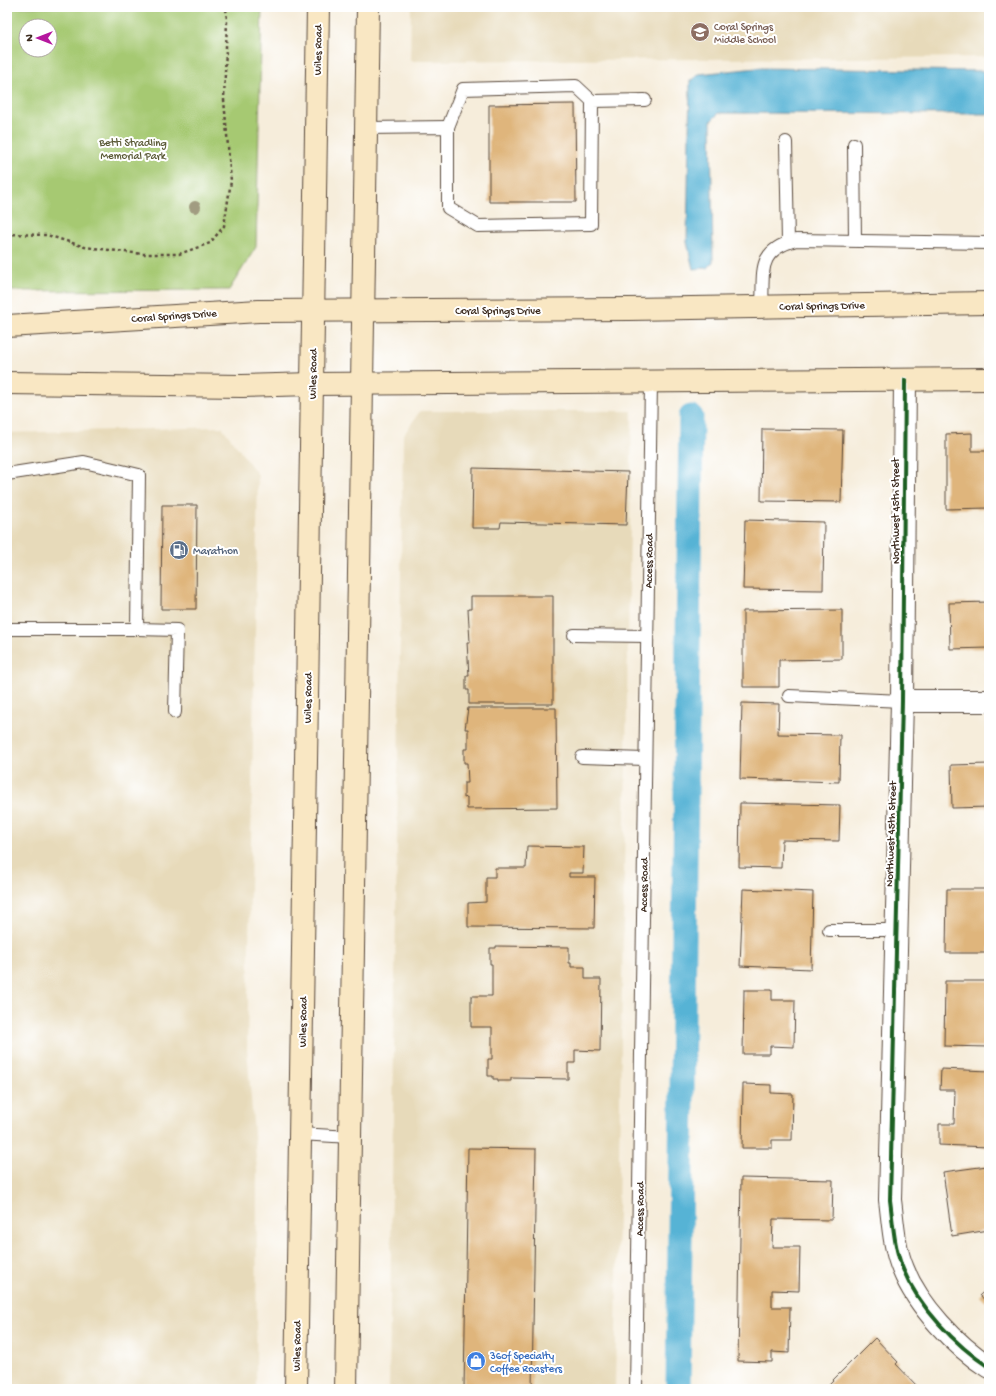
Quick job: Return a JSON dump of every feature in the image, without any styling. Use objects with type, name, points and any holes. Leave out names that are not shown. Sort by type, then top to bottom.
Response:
[{"type":"main road","name":"Wiles Road","points":[[296,1389],[318,7]]},
{"type":"main road","points":[[346,1389],[368,7]]},
{"type":"main road","name":"Coral Springs Drive","points":[[7,326],[230,312],[629,309],[989,303]]},
{"type":"main road","points":[[7,383],[242,386],[312,384],[989,379]]},
{"type":"street","name":"Northwest 45th Street","points":[[905,380],[902,701],[890,1200],[896,1246],[903,1268],[912,1286],[936,1320],[973,1357],[989,1367]]},
{"type":"street","points":[[902,701],[989,701]]},
{"type":"lane","points":[[592,101],[591,224],[478,226],[448,208],[448,127],[463,89],[576,86],[592,101],[645,100]]},
{"type":"lane","points":[[366,128],[448,127]]},
{"type":"lane","points":[[786,142],[788,242]]},
{"type":"lane","points":[[854,144],[854,240]]},
{"type":"lane","points":[[762,306],[765,258],[772,251],[788,242],[796,240],[854,240],[989,243]]},
{"type":"lane","name":"Access Road","points":[[636,1389],[651,382]]},
{"type":"lane","points":[[7,474],[84,462],[139,475],[137,629]]},
{"type":"lane","points":[[7,629],[177,630],[175,712]]},
{"type":"lane","points":[[574,635],[647,636]]},
{"type":"lane","points":[[789,696],[902,701]]},
{"type":"lane","points":[[582,758],[645,759]]},
{"type":"lane","points":[[828,930],[896,930]]},
{"type":"lane","points":[[300,1134],[350,1137]]},
{"type":"path","points":[[7,234],[47,236],[85,247],[142,254],[180,254],[210,243],[224,226],[231,181],[224,100],[227,22],[226,7]]},
{"type":"shaded area","name":"Coral Springs Middle School","points":[[411,7],[989,7],[989,57],[410,61]]},
{"type":"shaded area","points":[[420,411],[632,411],[615,1389],[389,1389],[403,436]]},
{"type":"shaded area","points":[[222,427],[258,475],[247,1050],[257,1170],[256,1389],[7,1389],[7,433]]},
{"type":"green space","name":"Betti Stradling Memorial Park","points":[[7,7],[262,7],[256,247],[229,290],[7,291]]},
{"type":"water","points":[[757,68],[989,71],[989,114],[719,113],[711,121],[713,262],[707,268],[693,269],[687,242],[690,81],[699,74]]},
{"type":"building","points":[[575,104],[576,202],[489,202],[489,105]]},
{"type":"building","points":[[762,429],[843,430],[841,502],[761,501]]},
{"type":"building","points":[[972,433],[972,451],[989,451],[989,508],[946,509],[946,434]]},
{"type":"building","points":[[473,468],[628,472],[626,525],[501,522],[500,528],[472,528]]},
{"type":"building","points":[[162,505],[197,505],[196,609],[161,609]]},
{"type":"building","points":[[745,520],[824,522],[823,590],[743,589]]},
{"type":"building","points":[[471,596],[553,596],[553,704],[469,704],[469,690],[466,690],[466,676],[469,676],[467,642],[470,642],[468,609],[471,609]]},
{"type":"building","points":[[989,602],[989,648],[950,649],[949,603]]},
{"type":"building","points":[[842,610],[842,659],[779,660],[779,687],[743,687],[743,611]]},
{"type":"building","points":[[742,703],[779,704],[778,734],[840,735],[839,782],[740,779]]},
{"type":"building","points":[[468,708],[556,708],[557,808],[467,809],[467,797],[464,798],[464,783],[468,783],[467,763],[464,763],[464,749],[468,749],[468,729],[465,729]]},
{"type":"building","points":[[989,764],[989,807],[952,808],[951,765]]},
{"type":"building","points":[[740,803],[840,805],[839,841],[782,840],[781,868],[739,867]]},
{"type":"building","points":[[527,846],[584,847],[583,873],[569,873],[569,877],[595,877],[594,928],[468,927],[468,903],[486,902],[486,877],[495,877],[495,868],[526,868]]},
{"type":"building","points":[[743,889],[813,892],[811,969],[740,966]]},
{"type":"building","points":[[947,889],[989,889],[989,953],[946,953]]},
{"type":"building","points":[[496,946],[569,947],[569,963],[571,963],[571,967],[585,967],[585,979],[601,979],[600,1051],[575,1050],[575,1063],[568,1063],[568,1079],[511,1078],[511,1081],[498,1081],[498,1079],[493,1079],[493,1076],[488,1076],[488,1059],[492,1059],[492,1027],[471,1027],[471,996],[492,996],[492,964],[490,964],[490,948],[496,948]]},
{"type":"building","points":[[945,981],[989,981],[989,1047],[944,1046]]},
{"type":"building","points":[[744,990],[772,990],[772,1000],[795,1000],[794,1047],[770,1046],[770,1054],[743,1054]]},
{"type":"building","points":[[941,1069],[989,1071],[989,1147],[939,1145],[939,1124],[954,1124],[955,1090],[940,1090]]},
{"type":"building","points":[[743,1084],[771,1085],[771,1093],[793,1094],[792,1140],[772,1140],[772,1148],[742,1148]]},
{"type":"building","points":[[468,1148],[536,1149],[532,1389],[464,1389]]},
{"type":"building","points":[[987,1166],[989,1182],[989,1230],[952,1236],[943,1172]]},
{"type":"building","points":[[741,1178],[833,1180],[832,1220],[773,1219],[772,1247],[800,1247],[799,1291],[772,1290],[772,1307],[790,1307],[789,1353],[772,1352],[772,1362],[738,1361]]},
{"type":"building","points":[[989,1287],[989,1305],[980,1295]]},
{"type":"building","points":[[875,1338],[898,1362],[896,1364],[917,1386],[914,1389],[824,1389]]},
{"type":"waterway","points":[[678,1389],[691,417]]},
{"type":"cycle path","points":[[905,380],[902,701],[890,1200],[894,1235],[900,1261],[918,1297],[951,1337],[989,1367]]},
{"type":"place","name":"Coral Springs Middle School","points":[[700,32]]},
{"type":"place","name":"Marathon","points":[[179,550]]},
{"type":"place","name":"360f Specialty Coffee Roasters","points":[[476,1361]]}]
